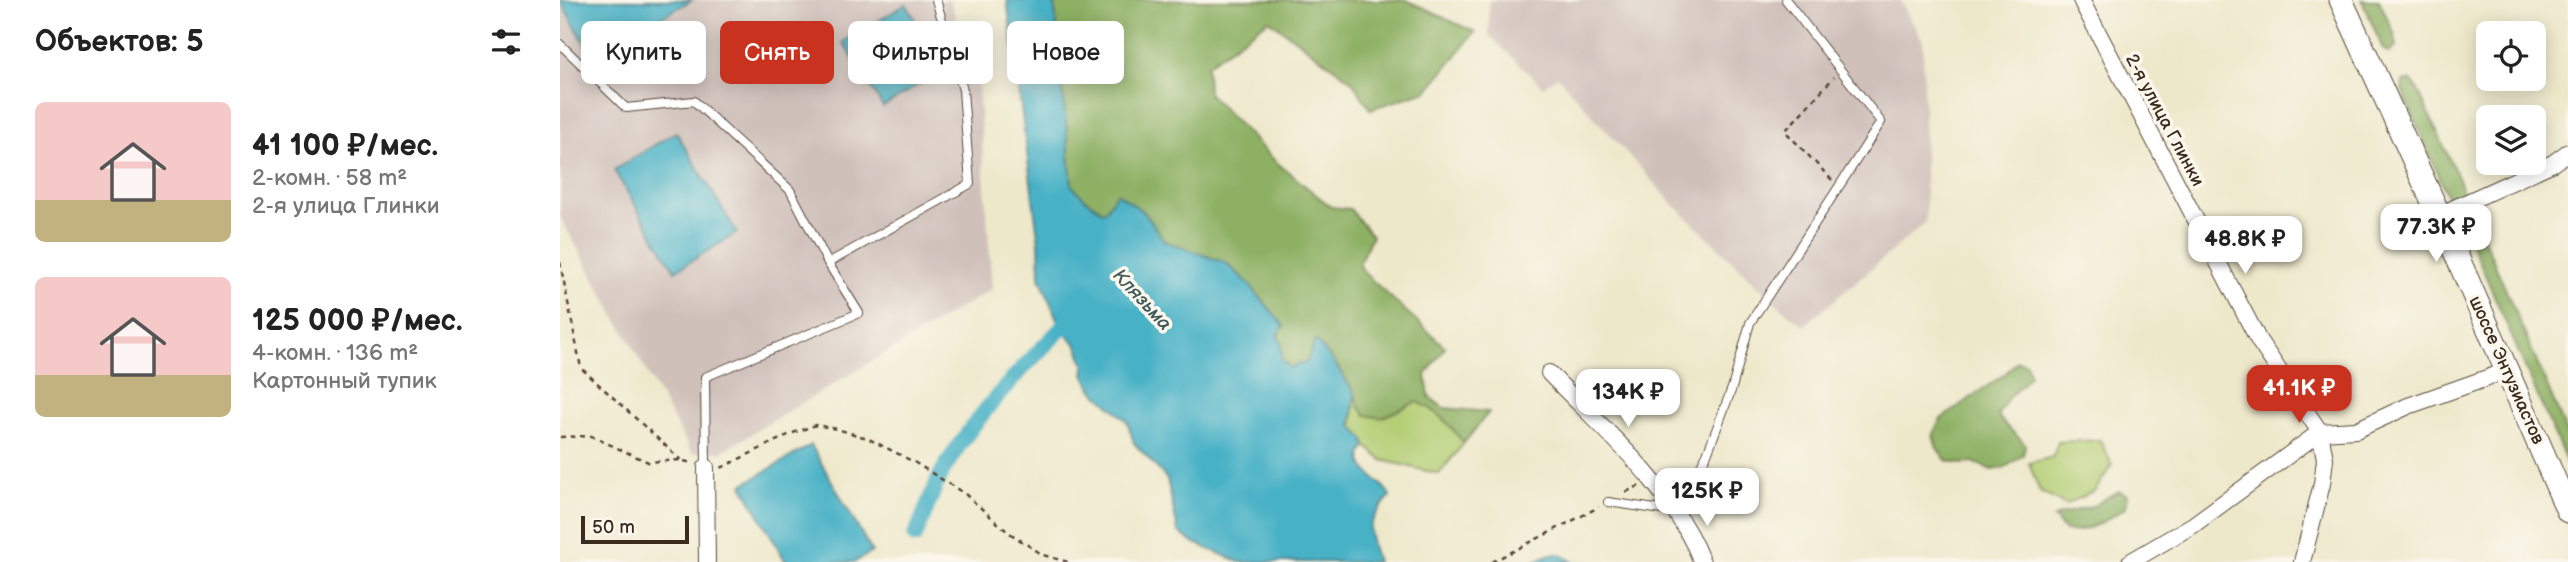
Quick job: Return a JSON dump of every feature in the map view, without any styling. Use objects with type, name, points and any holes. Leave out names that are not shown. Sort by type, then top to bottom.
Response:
[{"type":"main road","name":"шоссе Энтузиастов","points":[[2341,0],[2439,215],[2568,511]]},
{"type":"street","name":"2-я улица Глинки","points":[[2081,0],[2259,341],[2320,432],[2325,459],[2322,484],[2302,562]]},
{"type":"street","points":[[2439,215],[2553,163],[2568,152]]},
{"type":"street","points":[[2130,562],[2193,525],[2320,432],[2356,429],[2408,406],[2507,370]]},
{"type":"street","points":[[1549,373],[1651,479],[1676,512],[1696,545],[1702,562]]},
{"type":"street","points":[[706,467],[707,562]]},
{"type":"lane","points":[[828,263],[970,184],[963,90],[936,0]]},
{"type":"lane","points":[[1608,502],[1676,512],[1707,454],[1732,388],[1750,323],[1881,122],[1786,0]]},
{"type":"lane","points":[[560,44],[626,108],[694,101],[790,190],[828,263],[859,313],[705,377],[706,467]]},
{"type":"path","points":[[1840,69],[1785,131],[1840,187]]},
{"type":"path","points":[[560,262],[581,368],[681,460],[648,462],[591,436],[560,437]]},
{"type":"path","points":[[706,467],[723,468],[790,434],[816,425],[867,438],[914,461],[965,494],[1008,532],[1043,555],[1068,562]]},
{"type":"path","points":[[1492,562],[1651,479]]},
{"type":"shaded area","points":[[560,0],[950,0],[957,21],[848,21],[848,84],[978,84],[992,289],[721,452],[692,453],[560,217]]},
{"type":"shaded area","points":[[1489,0],[1900,0],[1923,41],[1926,222],[1804,326],[1776,303],[1671,202],[1557,76],[1543,87],[1489,35]]},
{"type":"green space","points":[[1054,0],[1406,0],[1475,32],[1427,91],[1370,109],[1352,81],[1269,20],[1207,65],[1208,93],[1275,161],[1331,207],[1350,209],[1372,236],[1359,263],[1364,273],[1445,347],[1426,375],[1429,397],[1444,408],[1489,412],[1464,443],[1437,413],[1416,402],[1381,418],[1366,415],[1334,362],[1316,341],[1307,362],[1290,368],[1281,360],[1281,343],[1277,335],[1284,326],[1248,283],[1227,263],[1164,241],[1145,213],[1117,193],[1105,212],[1086,200],[1072,186],[1062,84],[1124,84],[1124,21],[1056,21]]},
{"type":"green space","points":[[2362,0],[2379,0],[2395,35],[2396,46],[2389,53],[2383,49]]},
{"type":"green space","points":[[2410,80],[2416,86],[2461,184],[2462,194],[2457,200],[2448,198],[2402,90],[2403,82]]},
{"type":"green space","points":[[2476,233],[2484,239],[2568,435],[2568,466],[2470,240]]},
{"type":"green space","points":[[2017,361],[2026,363],[2030,376],[2007,399],[1998,415],[2025,445],[2023,455],[2004,468],[1991,470],[1973,462],[1961,464],[1946,460],[1937,448],[1933,434],[1941,419],[2006,373]]},
{"type":"green space","points":[[1355,394],[1359,407],[1401,407],[1416,401],[1427,405],[1464,443],[1439,474],[1382,460],[1366,446],[1364,439],[1353,427]]},
{"type":"green space","points":[[2100,440],[2112,465],[2095,490],[2066,505],[2040,492],[2029,463],[2053,457],[2058,442]]},
{"type":"green space","points":[[2119,491],[2128,495],[2125,508],[2097,525],[2082,530],[2065,531],[2054,518],[2063,513],[2093,506]]},
{"type":"water","points":[[560,0],[692,0],[654,21],[581,21],[581,37]]},
{"type":"water","points":[[1007,0],[1054,0],[1056,21],[1010,21]]},
{"type":"water","points":[[906,4],[916,21],[878,21]]},
{"type":"water","points":[[869,84],[920,84],[883,107]]},
{"type":"water","name":"Клязьма","points":[[1018,84],[1062,84],[1072,186],[1104,212],[1117,193],[1145,213],[1164,241],[1226,263],[1248,283],[1284,326],[1277,335],[1281,343],[1282,360],[1290,368],[1307,362],[1315,340],[1334,362],[1355,394],[1351,425],[1364,439],[1366,446],[1361,461],[1390,496],[1371,526],[1371,541],[1377,562],[1239,562],[1190,541],[1178,531],[1167,479],[1134,443],[1127,421],[1093,390],[1084,374],[1085,367],[1077,345],[1061,329],[1040,277],[1039,244]]},
{"type":"water","points":[[676,132],[737,233],[675,271],[614,170]]},
{"type":"water","points":[[811,445],[872,552],[855,562],[786,562],[742,485]]},
{"type":"water","points":[[1550,554],[1560,554],[1573,562],[1533,562]]},
{"type":"waterway","points":[[915,536],[941,475],[958,446],[1021,369],[1074,316]]}]
